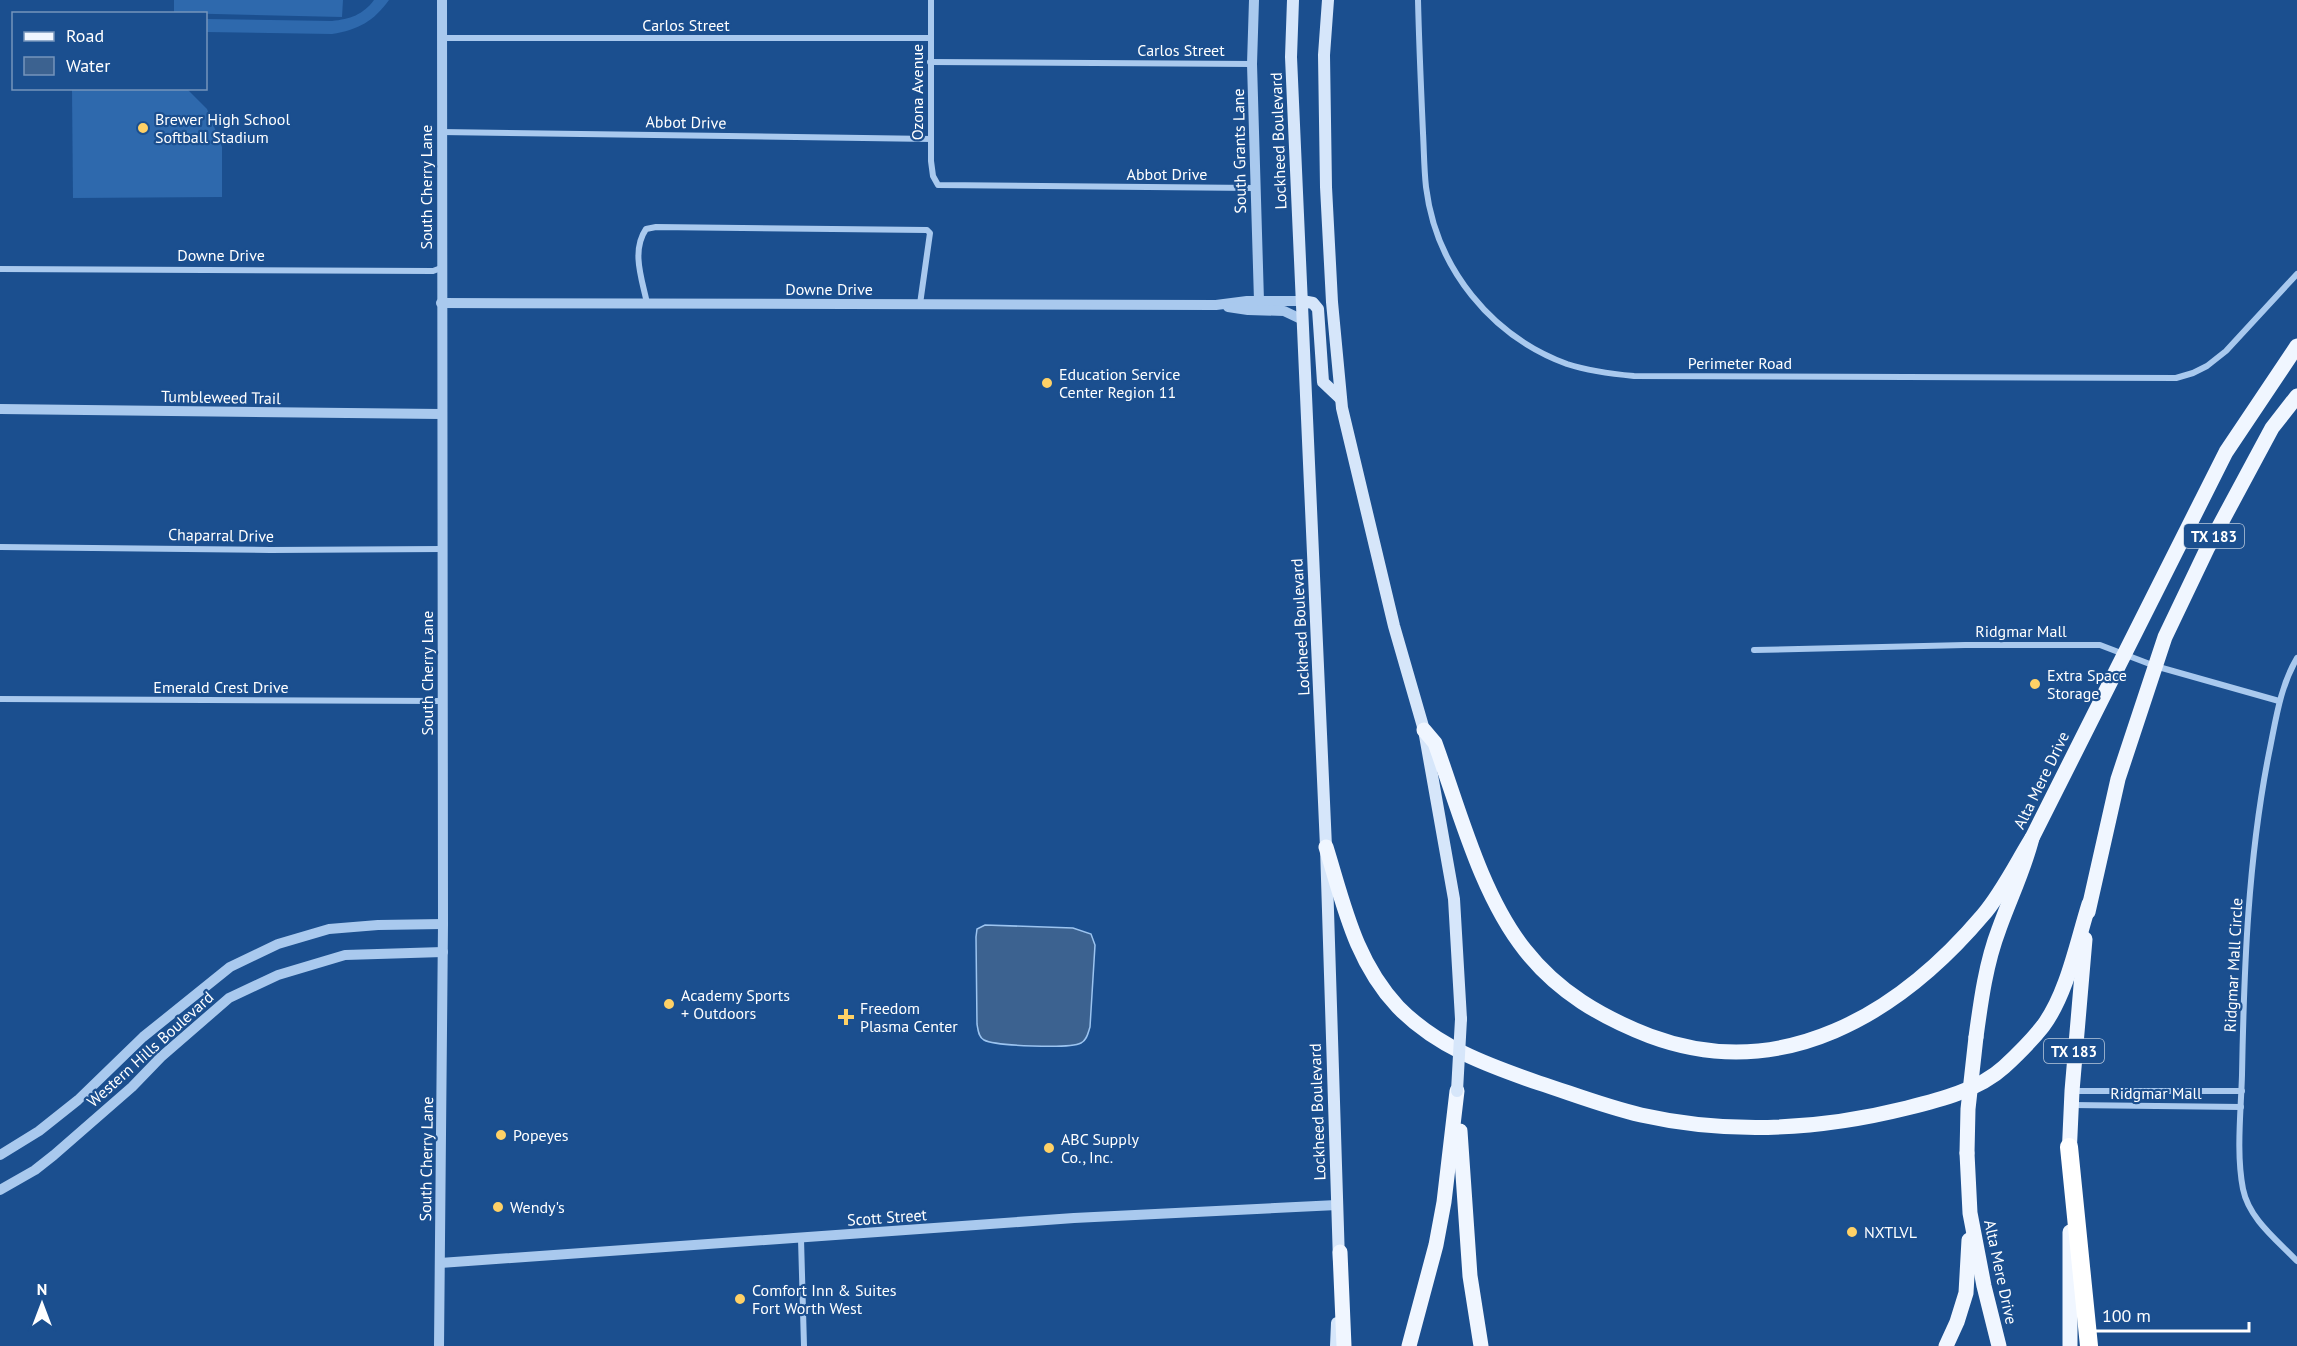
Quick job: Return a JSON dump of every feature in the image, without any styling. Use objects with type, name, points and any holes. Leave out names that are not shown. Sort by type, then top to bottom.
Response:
[{"type":"highway","points":[[2069,1147],[2089,1346]]},
{"type":"main road","name":"Lockheed Boulevard","points":[[1293,0],[1291,57],[1326,847],[1340,1252],[1336,1346]]},
{"type":"main road","points":[[1328,0],[1324,55],[1326,187],[1341,399],[1394,626],[1424,730],[1454,899],[1461,1019],[1457,1091],[1444,1203],[1436,1245],[1409,1346]]},
{"type":"main road","points":[[1302,301],[1313,303],[1318,309],[1323,382],[1341,399]]},
{"type":"main road","name":"Alta Mere Drive","points":[[1999,1346],[1984,1286],[1970,1213],[1967,1153],[1968,1109],[1976,1036],[1982,993],[1992,951],[2024,866],[2032,838],[2124,654],[2226,452],[2297,346]]},
{"type":"main road","name":"TX 183","points":[[2070,1346],[2069,1147],[2079,994],[2089,904],[2118,779],[2165,637],[2206,549],[2272,428],[2297,396]]},
{"type":"main road","points":[[1424,730],[1435,743],[1488,888],[1502,916],[1524,949],[1538,965],[1572,996],[1596,1013],[1664,1041],[1708,1051],[1766,1050],[1810,1041],[1843,1029],[1904,992],[1944,957],[1985,913],[2032,838]]},
{"type":"main road","points":[[1326,847],[1359,950],[1368,969],[1398,1006],[1429,1034],[1448,1047],[1482,1063],[1607,1106],[1642,1115],[1714,1126],[1765,1129],[1838,1123],[1934,1101],[1981,1082],[2003,1068],[2043,1026],[2058,1000],[2089,904]]},
{"type":"main road","points":[[1457,1091],[1470,1276],[1481,1346]]},
{"type":"main road","points":[[1946,1346],[1957,1322],[1966,1293],[1970,1213]]},
{"type":"main road","points":[[1340,1252],[1344,1346]]},
{"type":"street","name":"South Cherry Lane","points":[[439,1346],[443,952],[442,0]]},
{"type":"street","name":"Ozona Avenue","points":[[931,0],[931,161],[936,183]]},
{"type":"street","name":"South Grants Lane","points":[[1254,0],[1252,64],[1254,188],[1259,301]]},
{"type":"street","name":"Perimeter Road","points":[[1419,0],[1426,188],[1435,225],[1446,256],[1460,282],[1506,330],[1530,348],[1568,364],[1602,373],[1634,376],[2176,378],[2193,374],[2226,351],[2297,274]]},
{"type":"street","name":"Carlos Street","points":[[442,38],[931,38]]},
{"type":"street","name":"Carlos Street","points":[[930,62],[1252,64]]},
{"type":"street","name":"Abbot Drive","points":[[441,132],[931,139]]},
{"type":"street","name":"Abbot Drive","points":[[936,183],[938,185],[978,187],[1254,188]]},
{"type":"street","points":[[647,303],[638,254],[640,238],[646,229],[651,227],[920,228],[927,230],[930,233],[920,304]]},
{"type":"street","name":"Downe Drive","points":[[0,269],[433,271],[441,268]]},
{"type":"street","name":"Downe Drive","points":[[441,303],[1216,305],[1259,301],[1302,301]]},
{"type":"street","name":"Downe Drive","points":[[1216,305],[1248,310],[1284,311],[1303,320]]},
{"type":"street","name":"Tumbleweed Trail","points":[[0,409],[441,414]]},
{"type":"street","name":"Chaparral Drive","points":[[0,547],[442,549]]},
{"type":"street","name":"Ridgmar Mall","points":[[1754,650],[1965,645],[2100,645],[2155,666],[2279,701]]},
{"type":"street","name":"Ridgmar Mall Circle","points":[[2297,657],[2282,687],[2256,824],[2244,953],[2241,1091],[2241,1164],[2244,1193],[2260,1222],[2297,1260]]},
{"type":"street","name":"Emerald Crest Drive","points":[[0,699],[442,701]]},
{"type":"street","name":"Western Hills Boulevard","points":[[0,1155],[39,1131],[78,1100],[143,1037],[206,984],[230,967],[278,944],[329,929],[378,925],[443,924]]},
{"type":"street","name":"Western Hills Boulevard","points":[[0,1190],[35,1170],[54,1155],[229,998],[278,975],[337,956],[443,952]]},
{"type":"street","name":"Ridgmar Mall","points":[[2071,1098],[2241,1091]]},
{"type":"street","name":"Ridgmar Mall","points":[[2071,1098],[2241,1107]]},
{"type":"street","name":"Scott Street","points":[[440,1263],[1074,1218],[1337,1204]]},
{"type":"street","points":[[801,1239],[804,1346]]},
{"type":"shaded area","points":[[174,0],[343,0],[342,17],[174,12]]},
{"type":"shaded area","points":[[374,0],[389,0],[377,14],[365,23],[332,34],[207,32],[207,19],[332,21],[361,13]]},
{"type":"shaded area","name":"Brewer High School Softball Stadium","points":[[72,90],[188,90],[207,109],[222,147],[222,197],[73,198]]},
{"type":"water","points":[[985,925],[1073,928],[1091,934],[1095,945],[1090,1027],[1083,1042],[1063,1046],[1032,1046],[1002,1044],[984,1040],[981,1037],[977,1024],[976,937],[977,929]]},
{"type":"place","name":"Brewer High School Softball Stadium","points":[[143,128]]},
{"type":"place","name":"Education Service Center Region 11","points":[[1047,383]]},
{"type":"place","name":"Extra Space Storage","points":[[2035,684]]},
{"type":"place","name":"Academy Sports + Outdoors","points":[[669,1004]]},
{"type":"place","name":"Freedom Plasma Center","points":[[846,1017]]},
{"type":"place","name":"Popeyes","points":[[501,1135]]},
{"type":"place","name":"ABC Supply Co., Inc.","points":[[1049,1148]]},
{"type":"place","name":"Wendy's","points":[[498,1207]]},
{"type":"place","name":"NXTLVL","points":[[1852,1232]]},
{"type":"place","name":"Comfort Inn & Suites Fort Worth West","points":[[740,1299]]}]
